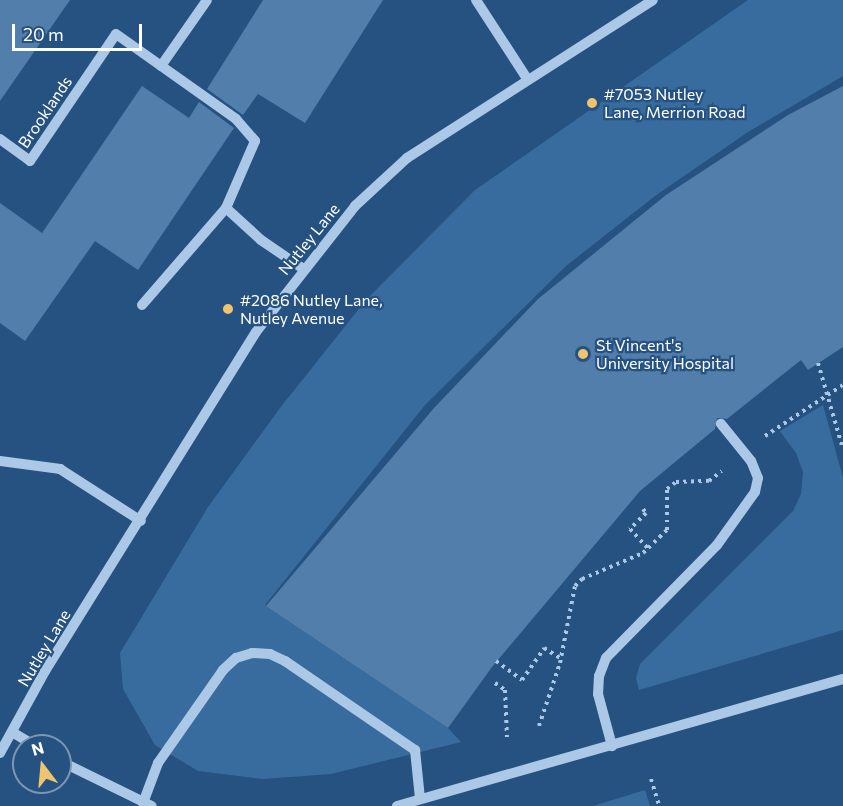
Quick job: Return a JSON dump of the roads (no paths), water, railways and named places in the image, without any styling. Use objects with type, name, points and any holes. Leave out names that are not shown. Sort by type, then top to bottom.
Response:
[{"type":"street","points":[[161,66],[207,0]]},
{"type":"street","points":[[476,0],[528,80]]},
{"type":"street","name":"Nutley Lane","points":[[0,753],[45,671],[141,521],[256,332],[302,268],[355,206],[407,158],[653,0]]},
{"type":"street","name":"Brooklands","points":[[0,139],[30,161],[116,34],[236,119],[255,141],[226,208]]},
{"type":"street","points":[[142,305],[226,208],[261,240],[302,268]]},
{"type":"street","points":[[612,746],[598,694],[599,676],[606,658],[717,545],[755,492],[758,478],[751,461],[721,424]]},
{"type":"street","points":[[0,461],[60,470],[141,521]]},
{"type":"street","points":[[72,767],[147,804],[158,763],[223,670],[236,658],[252,653],[270,654],[285,661],[415,750],[420,798]]},
{"type":"street","points":[[397,806],[843,679]]},
{"type":"place","name":"#7053 Nutley Lane, Merrion Road","points":[[592,103]]},
{"type":"place","name":"#2086 Nutley Lane, Nutley Avenue","points":[[228,309]]},
{"type":"place","name":"St Vincent's University Hospital","points":[[583,354]]}]
